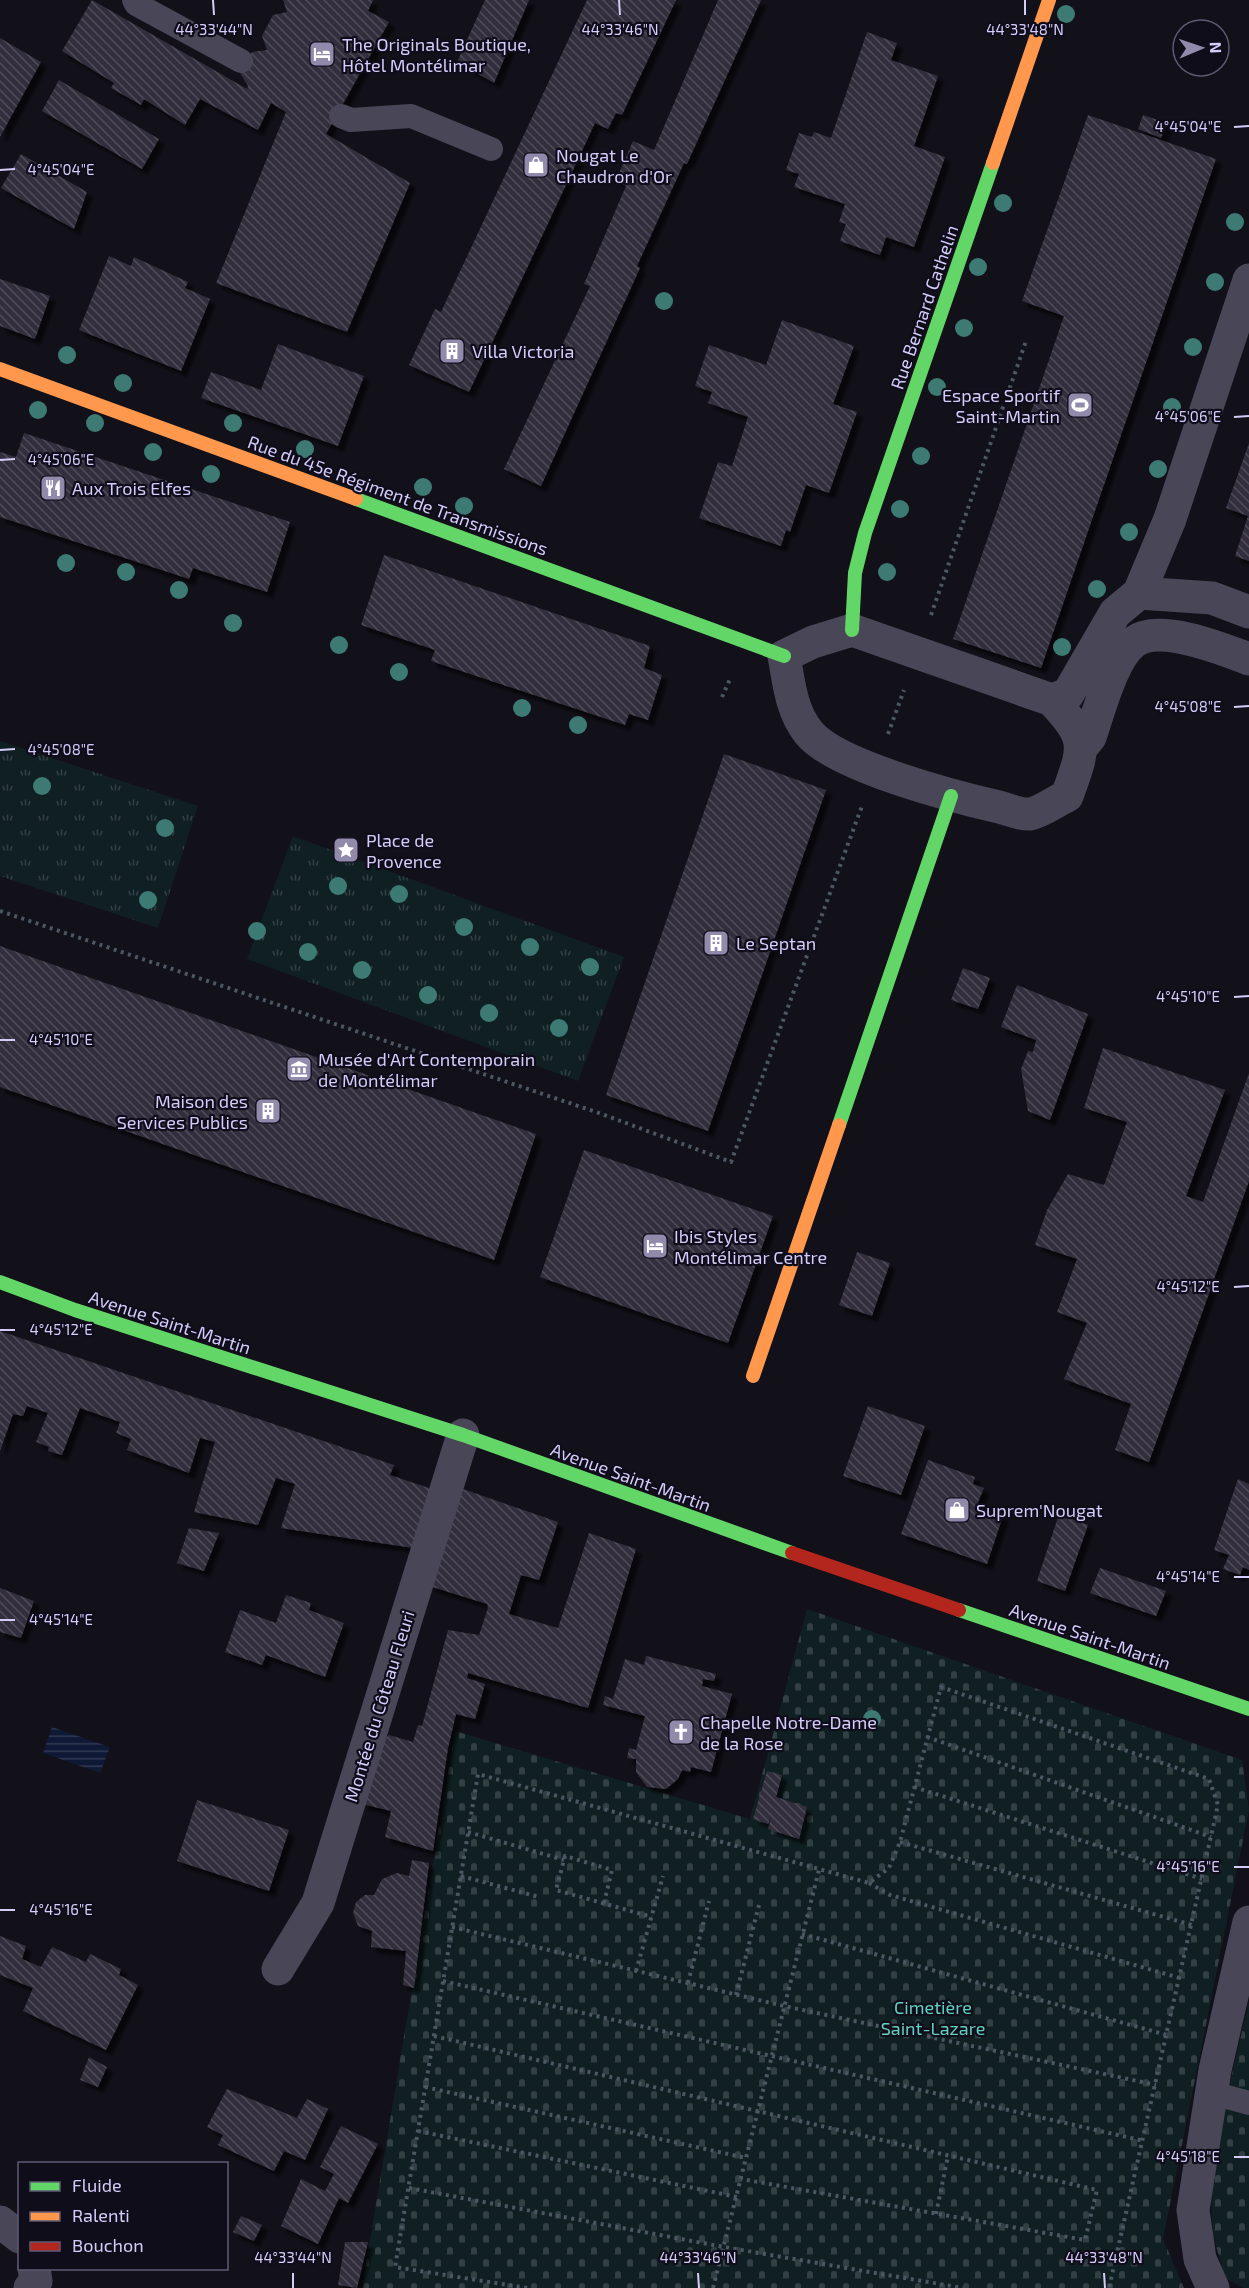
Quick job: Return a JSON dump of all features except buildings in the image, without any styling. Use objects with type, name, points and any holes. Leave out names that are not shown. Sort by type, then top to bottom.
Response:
[{"type":"street","name":"Rue Bernard Cathelin","points":[[852,630],[855,573],[865,533],[1049,0]]},
{"type":"street","points":[[1052,700],[1068,694],[1114,613],[1139,592],[1170,519],[1249,280]]},
{"type":"street","name":"Rue du 45e Régiment de Transmissions","points":[[0,369],[784,656]]},
{"type":"street","points":[[1139,592],[1212,598],[1249,612]]},
{"type":"street","points":[[1081,748],[1075,725],[1052,700],[852,630],[813,642],[784,656],[793,702],[811,735],[829,749],[859,763],[951,796],[1030,814],[1067,796],[1081,748],[1090,737],[1120,657],[1135,641],[1151,636],[1187,639],[1249,659]]},
{"type":"street","points":[[753,1376],[951,796]]},
{"type":"street","name":"Avenue Saint-Martin","points":[[0,1282],[75,1310],[463,1435],[729,1532],[1249,1709]]},
{"type":"street","name":"Montée du Côteau Fleuri","points":[[278,1969],[318,1903],[463,1435]]},
{"type":"street","points":[[1214,2288],[1200,2259],[1193,2210],[1212,2093],[1249,1922]]},
{"type":"street","points":[[0,2222],[18,2236]]},
{"type":"street","points":[[30,2288],[36,2281],[34,2270]]},
{"type":"lane","points":[[134,0],[136,4],[242,61]]},
{"type":"lane","points":[[341,116],[351,120],[411,116],[491,149]]},
{"type":"lane","points":[[1212,2093],[1249,2103]]},
{"type":"path","points":[[0,911],[599,1113],[731,1162]]},
{"type":"path","points":[[869,1883],[889,1868],[900,1842],[941,1687],[1209,1779],[1218,1805],[1109,2288]]},
{"type":"path","points":[[927,1737],[1211,1837]]},
{"type":"path","points":[[527,2288],[395,2267],[478,1774],[869,1883],[890,1895],[1180,1978]]},
{"type":"path","points":[[914,1787],[1202,1879]]},
{"type":"path","points":[[468,1832],[564,1860]]},
{"type":"path","points":[[900,1842],[1192,1925]]},
{"type":"path","points":[[604,1903],[612,1870],[565,1856],[556,1890],[652,1917]]},
{"type":"path","points":[[713,2288],[819,1870]]},
{"type":"path","points":[[461,1876],[539,1898]]},
{"type":"path","points":[[636,1971],[663,1876]]},
{"type":"path","points":[[688,1983],[709,1901]]},
{"type":"path","points":[[736,1995],[759,1905]]},
{"type":"path","points":[[452,1927],[784,2006],[1156,2085]]},
{"type":"path","points":[[802,1934],[1167,2035]]},
{"type":"path","points":[[443,1981],[771,2058],[1144,2140]]},
{"type":"path","points":[[434,2036],[1097,2190],[1085,2240],[741,2179]]},
{"type":"path","points":[[425,2087],[746,2158]]},
{"type":"path","points":[[418,2131],[737,2197]]},
{"type":"path","points":[[936,2214],[948,2156]]},
{"type":"path","points":[[408,2188],[724,2247],[963,2288]]},
{"type":"green space","points":[[0,741],[198,806],[158,928],[0,876]]},
{"type":"green space","points":[[293,836],[624,957],[578,1081],[247,959]]},
{"type":"green space","name":"Cimetière Saint-Lazare","points":[[807,1609],[1242,1760],[1249,1810],[1163,2239],[1184,2288],[362,2288],[455,1731],[750,1819]]},
{"type":"green space","points":[[1249,2002],[1249,2288],[1243,2288],[1225,2278],[1213,2235],[1211,2199],[1227,2095]]},
{"type":"water","points":[[52,1727],[110,1747],[100,1773],[43,1753]]},
{"type":"traffic: fast","points":[[852,630],[855,573],[865,533],[993,163]]},
{"type":"traffic: fast","points":[[356,499],[784,656]]},
{"type":"traffic: fast","points":[[839,1125],[951,796]]},
{"type":"traffic: fast","points":[[0,1282],[75,1310],[463,1435],[792,1553]]},
{"type":"traffic: fast","points":[[959,1610],[1249,1709]]},
{"type":"traffic: slow","points":[[993,163],[1049,0]]},
{"type":"traffic: slow","points":[[0,369],[356,499]]},
{"type":"traffic: slow","points":[[753,1376],[839,1125]]},
{"type":"traffic: jam","points":[[792,1553],[959,1610]]},
{"type":"place","name":"The Originals Boutique, Hôtel Montélimar","points":[[322,54]]},
{"type":"place","name":"Nougat Le Chaudron d'Or","points":[[536,165]]},
{"type":"place","name":"Villa Victoria","points":[[452,351]]},
{"type":"place","name":"Espace Sportif Saint-Martin","points":[[1080,405]]},
{"type":"place","name":"Aux Trois Elfes","points":[[53,488]]},
{"type":"place","name":"Place de Provence","points":[[346,850]]},
{"type":"place","name":"Le Septan","points":[[716,943]]},
{"type":"place","name":"Musée d'Art Contemporain de Montélimar","points":[[299,1069]]},
{"type":"place","name":"Maison des Services Publics","points":[[268,1111]]},
{"type":"place","name":"Ibis Styles Montélimar Centre","points":[[655,1246]]},
{"type":"place","name":"Suprem'Nougat","points":[[957,1510]]},
{"type":"place","name":"Chapelle Notre-Dame de la Rose","points":[[681,1732]]}]
